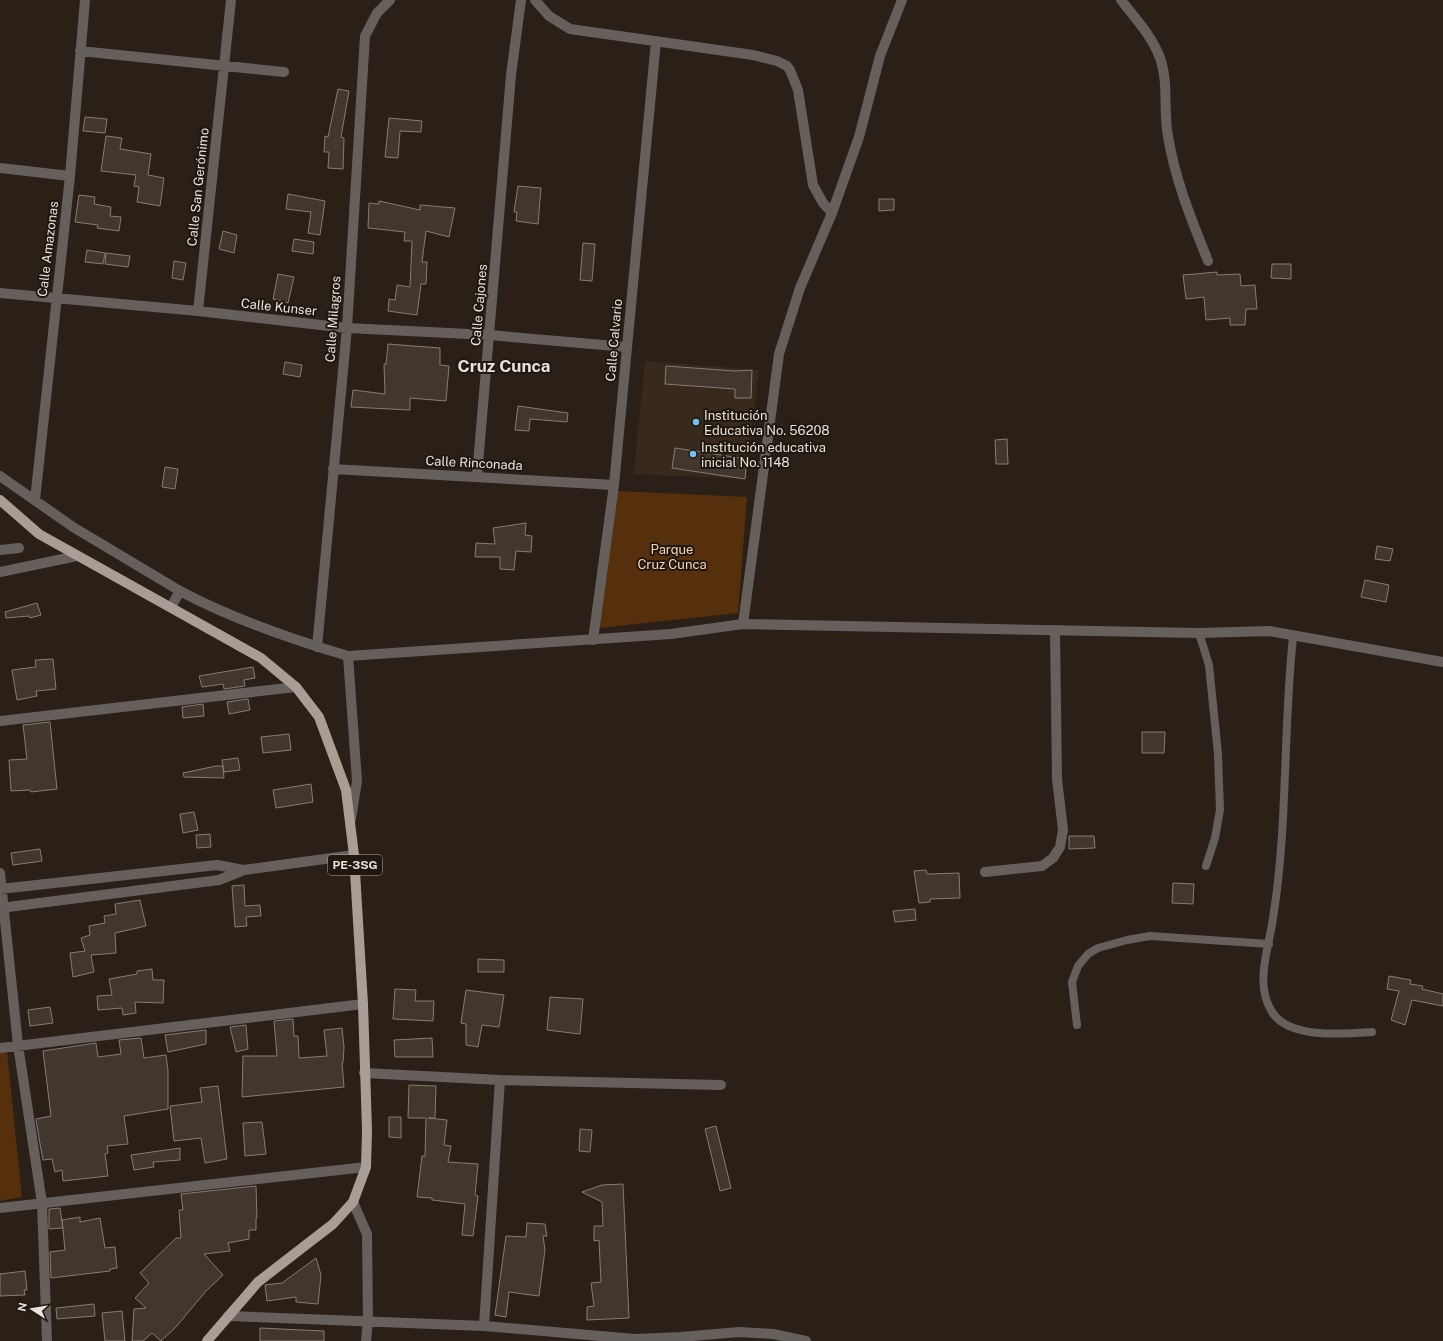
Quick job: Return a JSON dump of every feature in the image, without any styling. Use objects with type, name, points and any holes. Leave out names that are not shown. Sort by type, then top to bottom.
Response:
[{"type":"main road","name":"PE-3SG","points":[[0,500],[39,534],[261,658],[296,687],[319,717],[328,737],[346,790],[354,855],[363,1004],[367,1130],[366,1167],[353,1202],[333,1224],[258,1282],[207,1341]]},
{"type":"street","name":"Calle Amazonas","points":[[35,500],[70,176],[85,0]]},
{"type":"street","name":"Calle San Gerónimo","points":[[198,311],[231,0]]},
{"type":"street","name":"Calle Milagros","points":[[317,647],[347,328],[365,36],[377,13],[390,0]]},
{"type":"street","name":"Calle Cajones","points":[[477,476],[512,74],[521,0]]},
{"type":"street","points":[[535,0],[549,16],[570,29],[752,55],[777,61],[787,66],[798,90],[813,185],[823,204],[832,213]]},
{"type":"street","points":[[743,624],[779,354],[800,288],[832,213],[861,130],[880,56],[902,0]]},
{"type":"street","points":[[1121,0],[1147,35],[1160,57],[1164,77],[1168,135],[1175,170],[1192,222],[1208,261]]},
{"type":"street","name":"Calle Calvario","points":[[593,640],[614,485],[656,41]]},
{"type":"street","points":[[80,52],[284,72]]},
{"type":"street","points":[[0,168],[70,176]]},
{"type":"street","name":"Calle Kunser","points":[[0,293],[198,311],[347,328],[489,335],[626,347]]},
{"type":"street","name":"Calle Rinconada","points":[[333,469],[614,485]]},
{"type":"street","points":[[0,476],[73,527],[202,603],[317,647],[348,656],[671,634],[743,624],[960,626],[1056,630],[1199,632],[1269,631],[1293,637],[1342,643],[1443,662]]},
{"type":"street","points":[[0,550],[19,548]]},
{"type":"street","points":[[0,572],[77,556]]},
{"type":"street","points":[[171,607],[180,591]]},
{"type":"street","points":[[986,872],[1042,866],[1053,858],[1060,847],[1063,830],[1057,779],[1056,630]]},
{"type":"street","points":[[348,656],[357,781],[350,825]]},
{"type":"street","points":[[0,721],[296,687]]},
{"type":"street","points":[[2,908],[219,880],[244,870],[354,855]]},
{"type":"street","points":[[1,889],[217,865],[244,870]]},
{"type":"street","points":[[0,873],[2,908],[18,1045],[42,1203],[47,1341]]},
{"type":"street","points":[[125,876],[128,892]]},
{"type":"street","points":[[0,1048],[363,1004]]},
{"type":"street","points":[[364,1073],[500,1080],[721,1086]]},
{"type":"street","points":[[484,1326],[500,1080]]},
{"type":"street","points":[[0,1208],[366,1167]]},
{"type":"street","points":[[353,1202],[367,1234],[368,1321],[366,1341]]},
{"type":"street","points":[[228,1316],[484,1326],[635,1339],[688,1337],[739,1332],[773,1334],[806,1341]]},
{"type":"lane","points":[[1199,632],[1209,665],[1218,754],[1220,810],[1215,838],[1206,866]]},
{"type":"lane","points":[[1293,637],[1288,670],[1283,819],[1274,916],[1265,961],[1265,999],[1273,1014],[1287,1025],[1316,1033],[1342,1034],[1372,1032]]},
{"type":"lane","points":[[1077,1025],[1072,982],[1078,966],[1088,954],[1098,948],[1127,940],[1150,936],[1269,944]]},
{"type":"shaded area","name":"Institución Educativa No. 56208","points":[[645,361],[759,370],[745,479],[634,474]]},
{"type":"green space","name":"Parque Cruz Cunca","points":[[617,491],[747,497],[738,613],[599,628]]},
{"type":"green space","points":[[7,1052],[22,1197],[0,1201],[0,1053]]},
{"type":"building","points":[[338,89],[349,91],[341,137],[344,138],[343,169],[328,168],[329,152],[324,152],[325,136],[328,137]]},
{"type":"building","points":[[85,117],[107,119],[105,133],[83,131]]},
{"type":"building","points":[[389,118],[422,121],[421,132],[400,131],[398,158],[385,157]]},
{"type":"building","points":[[106,136],[122,138],[120,149],[151,154],[148,175],[164,178],[160,206],[137,202],[139,187],[134,186],[136,175],[101,171]]},
{"type":"building","points":[[518,186],[541,188],[538,224],[516,221],[517,212],[514,212]]},
{"type":"building","points":[[288,194],[325,201],[320,235],[308,233],[311,212],[286,209]]},
{"type":"building","points":[[79,195],[95,197],[94,204],[111,207],[110,216],[121,217],[119,231],[97,228],[98,225],[75,222]]},
{"type":"building","points":[[879,199],[894,199],[894,210],[879,211]]},
{"type":"building","points":[[379,201],[420,210],[420,205],[455,208],[449,237],[426,231],[422,262],[427,262],[426,284],[421,284],[417,315],[388,311],[389,299],[395,300],[397,285],[410,287],[412,241],[404,241],[405,232],[368,228],[369,203],[379,204]]},
{"type":"building","points":[[223,231],[237,235],[234,253],[219,249]]},
{"type":"building","points":[[294,239],[314,242],[313,254],[292,251]]},
{"type":"building","points":[[583,243],[595,244],[592,281],[580,280]]},
{"type":"building","points":[[87,250],[105,253],[103,264],[85,262]]},
{"type":"building","points":[[106,253],[130,256],[128,267],[105,264]]},
{"type":"building","points":[[174,261],[186,263],[183,280],[172,278]]},
{"type":"building","points":[[1272,264],[1291,264],[1291,279],[1271,278]]},
{"type":"building","points":[[1217,272],[1217,275],[1240,274],[1241,286],[1255,285],[1257,309],[1246,309],[1245,325],[1230,325],[1230,318],[1206,320],[1204,297],[1186,299],[1183,275]]},
{"type":"building","points":[[278,274],[294,277],[288,303],[273,299]]},
{"type":"building","points":[[388,344],[440,348],[440,365],[449,366],[446,401],[410,398],[410,410],[351,407],[353,390],[385,394],[384,364],[386,364]]},
{"type":"building","points":[[285,362],[302,365],[300,377],[283,374]]},
{"type":"building","points":[[666,366],[735,371],[752,370],[751,398],[735,398],[735,389],[665,384]]},
{"type":"building","points":[[518,406],[568,413],[567,422],[530,419],[529,431],[515,430]]},
{"type":"building","points":[[1007,439],[1008,464],[996,464],[995,440]]},
{"type":"building","points":[[675,448],[747,459],[745,479],[672,468]]},
{"type":"building","points":[[165,467],[178,469],[175,489],[162,487]]},
{"type":"building","points":[[526,523],[525,535],[532,536],[531,552],[516,551],[514,570],[500,569],[500,557],[475,557],[476,543],[495,544],[493,528]]},
{"type":"building","points":[[1377,546],[1393,549],[1390,561],[1375,559]]},
{"type":"building","points":[[1365,580],[1389,585],[1386,602],[1361,597]]},
{"type":"building","points":[[37,603],[41,615],[30,618],[29,616],[6,618],[5,612]]},
{"type":"building","points":[[53,659],[56,689],[36,691],[37,696],[17,700],[12,670],[36,667],[35,660]]},
{"type":"building","points":[[253,667],[255,678],[244,680],[245,686],[224,689],[223,684],[202,687],[199,676]]},
{"type":"building","points":[[248,699],[250,710],[229,714],[227,702]]},
{"type":"building","points":[[203,704],[204,716],[183,718],[182,707]]},
{"type":"building","points":[[50,722],[57,789],[31,792],[30,790],[11,791],[9,760],[27,759],[23,725]]},
{"type":"building","points":[[1142,732],[1165,732],[1164,753],[1142,753]]},
{"type":"building","points":[[289,734],[291,750],[263,753],[261,737]]},
{"type":"building","points":[[238,758],[240,770],[224,772],[222,760]]},
{"type":"building","points":[[216,766],[223,766],[224,778],[184,777],[183,773]]},
{"type":"building","points":[[311,784],[313,802],[276,808],[273,790]]},
{"type":"building","points":[[194,812],[198,830],[183,833],[180,814]]},
{"type":"building","points":[[210,834],[211,847],[197,848],[196,835]]},
{"type":"building","points":[[1069,836],[1094,836],[1095,848],[1069,849]]},
{"type":"building","points":[[40,849],[42,861],[13,865],[11,853]]},
{"type":"building","points":[[926,870],[927,874],[959,873],[960,898],[930,899],[930,902],[919,903],[914,871]]},
{"type":"building","points":[[1173,883],[1194,884],[1193,904],[1172,903]]},
{"type":"building","points":[[244,885],[245,906],[260,905],[261,916],[246,917],[247,926],[235,927],[232,886]]},
{"type":"building","points":[[140,900],[146,926],[115,933],[116,953],[91,955],[94,972],[73,977],[70,953],[85,951],[81,938],[90,935],[89,926],[105,923],[104,916],[116,914],[115,904]]},
{"type":"building","points":[[915,909],[916,920],[895,922],[893,911]]},
{"type":"building","points":[[478,959],[504,960],[504,972],[478,972]]},
{"type":"building","points":[[152,969],[153,980],[164,980],[163,1003],[135,1002],[136,1013],[123,1015],[122,1008],[98,1010],[97,996],[112,995],[109,979],[137,974],[137,971]]},
{"type":"building","points":[[1389,976],[1411,980],[1410,984],[1423,986],[1422,989],[1443,994],[1443,1006],[1412,1000],[1405,1025],[1391,1020],[1399,991],[1387,989]]},
{"type":"building","points":[[395,989],[416,990],[415,1001],[434,1001],[433,1021],[393,1019]]},
{"type":"building","points":[[466,990],[504,995],[499,1027],[482,1025],[478,1047],[466,1045],[466,1024],[461,1023]]},
{"type":"building","points":[[550,997],[583,999],[580,1034],[547,1030]]},
{"type":"building","points":[[50,1007],[53,1023],[30,1026],[28,1010]]},
{"type":"building","points":[[293,1019],[294,1036],[298,1036],[299,1058],[327,1056],[324,1030],[342,1028],[344,1047],[342,1063],[344,1087],[242,1097],[243,1056],[277,1056],[274,1021]]},
{"type":"building","points":[[246,1025],[248,1049],[236,1052],[230,1027]]},
{"type":"building","points":[[206,1030],[206,1044],[168,1052],[165,1035]]},
{"type":"building","points":[[141,1038],[144,1058],[166,1055],[168,1071],[168,1109],[124,1116],[128,1144],[107,1146],[108,1153],[105,1154],[108,1176],[63,1181],[62,1170],[55,1172],[52,1159],[43,1160],[36,1119],[51,1116],[43,1051],[96,1043],[98,1057],[121,1054],[119,1040]]},
{"type":"building","points":[[432,1038],[433,1057],[395,1057],[394,1040]]},
{"type":"building","points":[[409,1085],[436,1086],[435,1118],[428,1118],[447,1120],[444,1145],[451,1146],[448,1162],[478,1164],[475,1195],[478,1196],[473,1236],[462,1235],[465,1204],[417,1197],[422,1156],[425,1156],[426,1118],[408,1118]]},
{"type":"building","points":[[218,1086],[227,1159],[205,1163],[201,1138],[174,1141],[170,1106],[202,1102],[200,1088]]},
{"type":"building","points":[[389,1117],[401,1117],[401,1138],[389,1137]]},
{"type":"building","points":[[262,1122],[266,1154],[245,1156],[243,1123]]},
{"type":"building","points":[[716,1126],[731,1188],[720,1191],[705,1129]]},
{"type":"building","points":[[580,1129],[592,1130],[590,1152],[579,1151]]},
{"type":"building","points":[[180,1148],[180,1160],[153,1162],[154,1167],[134,1170],[131,1155]]},
{"type":"building","points":[[623,1184],[629,1318],[587,1320],[587,1307],[594,1306],[591,1283],[601,1282],[599,1240],[594,1241],[594,1226],[603,1226],[602,1202],[582,1192],[602,1185]]},
{"type":"building","points":[[256,1186],[256,1230],[249,1230],[249,1239],[228,1243],[230,1251],[204,1254],[223,1275],[206,1291],[176,1327],[161,1341],[152,1333],[143,1341],[132,1341],[134,1309],[146,1308],[135,1298],[149,1283],[140,1273],[176,1238],[181,1238],[179,1210],[183,1210],[181,1194]]},
{"type":"building","points":[[60,1208],[63,1228],[49,1229],[49,1209]]},
{"type":"building","points":[[80,1217],[80,1222],[100,1218],[105,1248],[115,1247],[117,1268],[110,1269],[110,1271],[51,1278],[50,1252],[65,1250],[62,1220]]},
{"type":"building","points":[[527,1223],[545,1224],[547,1236],[543,1236],[545,1250],[539,1296],[509,1292],[506,1317],[495,1315],[506,1236],[526,1237]]},
{"type":"building","points":[[316,1258],[321,1275],[318,1304],[296,1302],[296,1297],[267,1301],[265,1285],[282,1283]]},
{"type":"building","points":[[25,1271],[27,1290],[24,1290],[25,1295],[0,1296],[0,1274]]},
{"type":"building","points":[[94,1304],[95,1316],[57,1319],[56,1308]]},
{"type":"building","points":[[122,1311],[125,1341],[105,1341],[102,1313]]},
{"type":"building","points":[[260,1328],[324,1331],[324,1341],[260,1341]]},
{"type":"place","name":"Institución Educativa No. 56208","points":[[696,422]]},
{"type":"place","name":"Institución educativa inicial No. 1148","points":[[693,454]]},
{"type":"district","name":"Cruz Cunca","points":[[504,366]]}]
